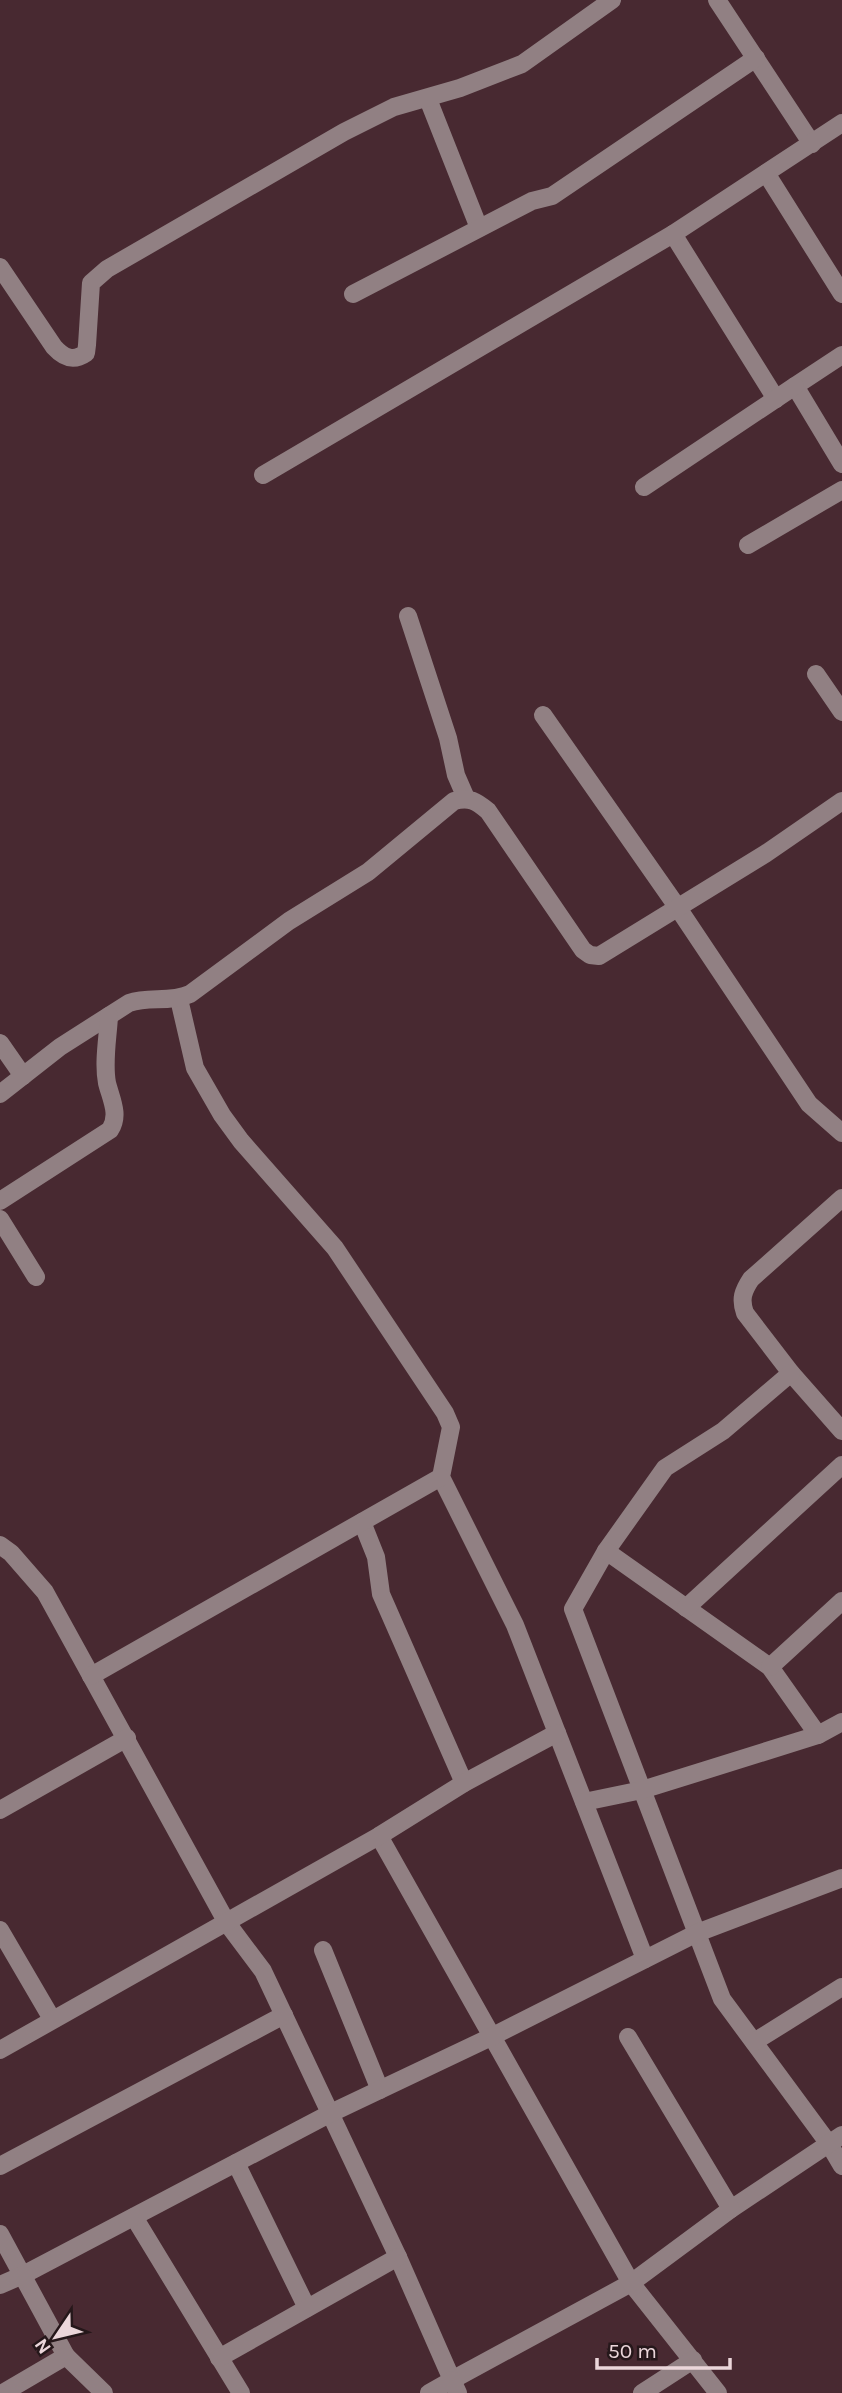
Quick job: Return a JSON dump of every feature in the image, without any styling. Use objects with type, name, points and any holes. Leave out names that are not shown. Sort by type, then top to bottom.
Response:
[{"type":"street","points":[[0,267],[62,355],[70,359],[81,356],[86,353],[91,283],[107,269],[344,132],[394,107],[428,99],[522,64],[612,0]]},
{"type":"street","points":[[717,0],[812,144]]},
{"type":"street","points":[[353,294],[532,201],[552,196],[755,58]]},
{"type":"street","points":[[428,99],[480,228]]},
{"type":"street","points":[[263,475],[673,234],[842,123]]},
{"type":"street","points":[[766,173],[842,294]]},
{"type":"street","points":[[673,234],[776,398]]},
{"type":"street","points":[[644,486],[842,355]]},
{"type":"street","points":[[795,386],[842,464]]},
{"type":"street","points":[[748,545],[842,490]]},
{"type":"street","points":[[408,616],[448,738],[456,775],[466,798]]},
{"type":"street","points":[[816,674],[842,712]]},
{"type":"street","points":[[543,715],[678,908],[809,1104],[842,1133]]},
{"type":"street","points":[[0,1094],[60,1047],[139,999],[179,999],[201,986],[289,921],[357,880],[443,808],[466,798],[476,801],[488,811],[583,950],[590,955],[599,956],[771,850],[842,801]]},
{"type":"street","points":[[179,999],[195,1068],[222,1115],[241,1141],[335,1248],[445,1413],[451,1427],[441,1477],[515,1625],[645,1959]]},
{"type":"street","points":[[0,1201],[110,1130],[113,1125],[116,1117],[106,1079],[108,1016]]},
{"type":"street","points":[[0,1043],[23,1076]]},
{"type":"street","points":[[842,1198],[751,1279],[741,1303],[745,1313],[791,1373],[842,1431]]},
{"type":"street","points":[[0,1219],[36,1277]]},
{"type":"street","points":[[791,1373],[723,1431],[665,1468],[606,1551],[573,1609],[722,1999],[754,2042],[836,2139],[842,2166]]},
{"type":"street","points":[[686,1608],[842,1465]]},
{"type":"street","points":[[91,1676],[441,1477]]},
{"type":"street","points":[[362,1522],[376,1557],[381,1594],[464,1783]]},
{"type":"street","points":[[0,1545],[11,1553],[45,1592],[228,1923],[263,1971],[398,2257],[455,2386]]},
{"type":"street","points":[[606,1551],[770,1667],[818,1735]]},
{"type":"street","points":[[770,1667],[842,1601]]},
{"type":"street","points":[[584,1802],[642,1790],[818,1735],[842,1722]]},
{"type":"street","points":[[0,2050],[228,1923],[379,1836],[464,1783],[557,1732]]},
{"type":"street","points":[[0,1810],[127,1738]]},
{"type":"street","points":[[379,1836],[631,2283],[718,2393]]},
{"type":"street","points":[[0,2285],[331,2113],[493,2036],[696,1933],[842,1878]]},
{"type":"street","points":[[0,1930],[52,2019]]},
{"type":"street","points":[[323,1950],[380,2090]]},
{"type":"street","points":[[754,2042],[842,1987]]},
{"type":"street","points":[[0,2166],[284,2015]]},
{"type":"street","points":[[628,2037],[731,2209]]},
{"type":"street","points":[[429,2393],[455,2386],[631,2283],[731,2209],[836,2139]]},
{"type":"street","points":[[236,2163],[307,2308]]},
{"type":"street","points":[[134,2217],[241,2393]]},
{"type":"street","points":[[0,2234],[66,2356],[104,2393]]},
{"type":"street","points":[[219,2358],[398,2257]]},
{"type":"street","points":[[3,2393],[66,2356]]},
{"type":"street","points":[[642,2393],[693,2360]]}]
